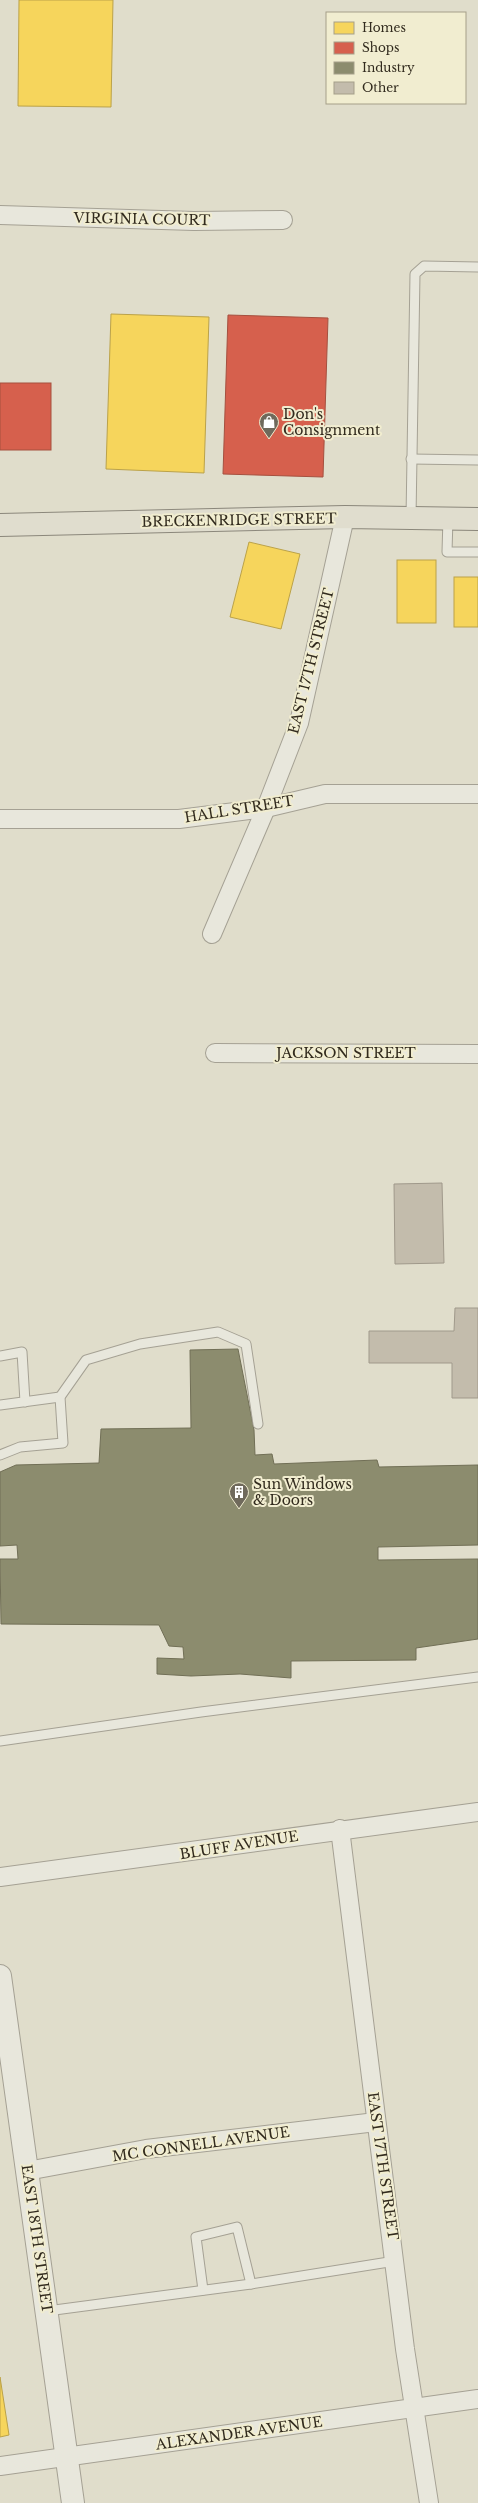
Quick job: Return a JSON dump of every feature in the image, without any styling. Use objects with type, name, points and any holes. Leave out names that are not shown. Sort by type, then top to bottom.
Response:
[{"type":"main road","name":"BRECKENRIDGE STREET","points":[[0,525],[345,517],[478,519]]},
{"type":"street","name":"VIRGINIA COURT","points":[[0,215],[194,221],[283,220]]},
{"type":"street","name":"EAST 17TH STREET","points":[[212,934],[266,808],[299,723],[345,517]]},
{"type":"street","name":"HALL STREET","points":[[0,820],[179,819],[266,808],[325,794],[478,794]]},
{"type":"street","name":"JACKSON STREET","points":[[215,1053],[478,1054]]},
{"type":"street","name":"BLUFF AVENUE","points":[[0,1877],[156,1857],[340,1830],[478,1812]]},
{"type":"street","name":"EAST 17TH STREET","points":[[340,1830],[405,2349],[415,2407],[428,2503]]},
{"type":"street","name":"EAST 18TH STREET","points":[[0,1976],[73,2503]]},
{"type":"street","name":"MC CONNELL AVENUE","points":[[27,2172],[146,2148],[376,2122]]},
{"type":"street","name":"ALEXANDER AVENUE","points":[[0,2466],[245,2433],[415,2407],[478,2400]]},
{"type":"lane","points":[[411,518],[415,274],[424,266],[478,267]]},
{"type":"lane","points":[[411,459],[478,460]]},
{"type":"lane","points":[[448,518],[447,552],[478,552]]},
{"type":"lane","points":[[0,1455],[20,1447],[63,1443],[60,1398],[86,1360],[140,1344],[218,1332],[246,1344],[258,1424]]},
{"type":"lane","points":[[0,1356],[22,1352],[25,1402]]},
{"type":"lane","points":[[0,1405],[60,1398]]},
{"type":"lane","points":[[0,1742],[201,1712],[478,1676]]},
{"type":"lane","points":[[202,2290],[196,2237],[237,2227],[251,2284]]},
{"type":"lane","points":[[47,2311],[251,2284],[395,2261]]},
{"type":"building: Homes","points":[[19,0],[113,0],[111,107],[18,106]]},
{"type":"building: Homes","points":[[111,314],[209,317],[204,473],[106,469]]},
{"type":"building: Homes","points":[[249,542],[300,554],[281,629],[230,617]]},
{"type":"building: Homes","points":[[397,560],[436,560],[436,623],[397,623]]},
{"type":"building: Homes","points":[[454,577],[478,577],[478,627],[454,627]]},
{"type":"building: Homes","points":[[0,2377],[9,2435],[0,2437]]},
{"type":"building: Shops","points":[[228,315],[328,318],[323,477],[223,474]]},
{"type":"building: Shops","points":[[0,383],[51,383],[51,450],[0,450]]},
{"type":"building: Industry","name":"Sun Windows & Doors","points":[[238,1349],[254,1430],[255,1455],[272,1454],[274,1464],[377,1460],[379,1467],[478,1465],[478,1545],[378,1547],[378,1560],[478,1559],[478,1639],[416,1648],[416,1660],[291,1661],[291,1678],[240,1674],[191,1676],[157,1674],[157,1658],[184,1659],[183,1647],[169,1646],[159,1625],[1,1624],[0,1559],[18,1559],[17,1545],[0,1546],[0,1472],[16,1465],[99,1463],[101,1429],[191,1428],[190,1350]]},
{"type":"building: Other","points":[[442,1183],[444,1263],[395,1264],[394,1184]]},
{"type":"building: Other","points":[[455,1308],[478,1308],[478,1398],[452,1398],[452,1363],[369,1363],[369,1331],[454,1331]]},
{"type":"place","name":"Don's Consignment","points":[[269,439]]},
{"type":"place","name":"Sun Windows & Doors","points":[[239,1509]]}]
